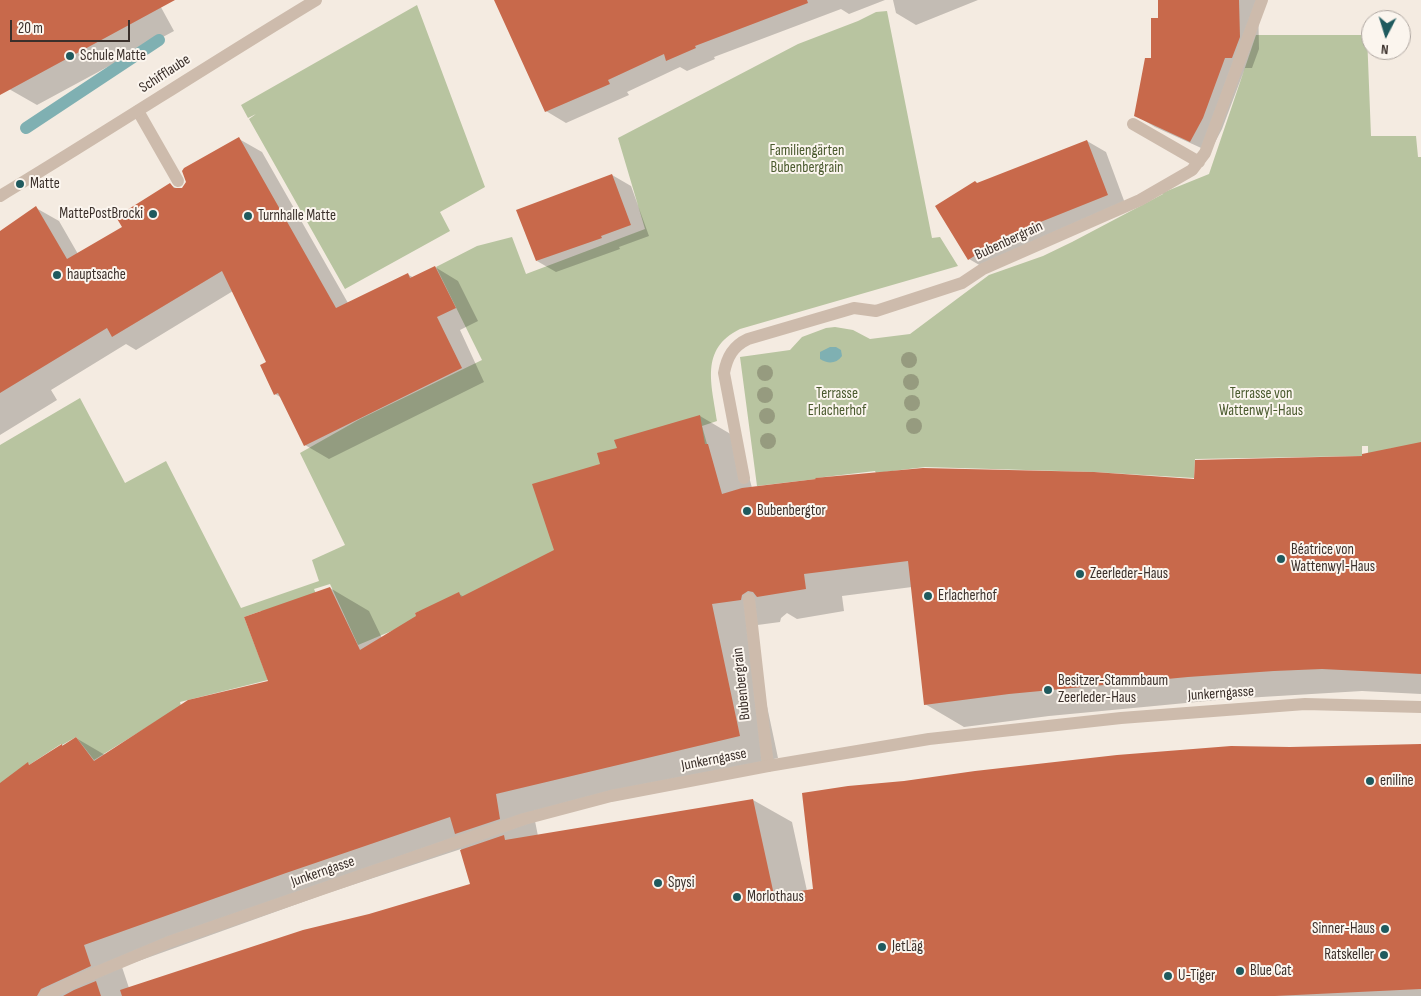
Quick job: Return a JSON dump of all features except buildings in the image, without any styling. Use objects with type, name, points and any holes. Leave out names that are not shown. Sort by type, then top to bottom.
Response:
[{"type":"street","name":"Schifflaube","points":[[1,193],[34,176],[208,65],[316,0]]},
{"type":"street","name":"Bubenbergrain","points":[[744,478],[728,426],[724,373],[728,356],[741,342],[854,308],[876,311],[962,283],[983,269],[1140,200],[1192,170],[1205,152],[1262,0]]},
{"type":"street","points":[[138,111],[178,181]]},
{"type":"street","points":[[1133,124],[1199,162]]},
{"type":"street","name":"Bubenbergrain","points":[[748,599],[768,766]]},
{"type":"street","name":"Junkerngasse","points":[[45,996],[71,983],[169,942],[524,819],[611,796],[768,766],[929,739],[1121,718],[1305,704],[1421,707]]},
{"type":"green space","points":[[417,5],[485,187],[440,212],[450,231],[345,289],[249,119],[256,114],[248,118],[241,105]]},
{"type":"green space","name":"Familiengärten Bubenbergrain","points":[[887,11],[932,238],[940,237],[958,266],[740,329],[727,337],[718,347],[713,357],[711,369],[717,421],[702,426],[721,494],[452,602],[415,613],[418,620],[358,645],[330,584],[314,589],[341,653],[261,611],[244,617],[268,680],[180,702],[181,706],[94,760],[76,737],[61,744],[29,765],[28,763],[0,785],[0,445],[80,398],[125,483],[166,461],[241,608],[319,581],[312,560],[345,545],[300,453],[360,419],[482,360],[436,267],[477,246],[512,237],[526,274],[645,229],[618,138],[798,44],[876,12]]},
{"type":"green space","points":[[1256,35],[1361,35],[1361,60],[1368,60],[1371,136],[1416,136],[1418,157],[1421,157],[1421,447],[1392,448],[1368,457],[1368,446],[1362,446],[1362,456],[1195,459],[1194,478],[1093,472],[925,467],[876,473],[875,471],[757,486],[740,357],[790,350],[802,337],[826,328],[835,327],[853,330],[870,339],[910,334],[989,275],[1043,256],[1162,193],[1209,174]]},
{"type":"water","points":[[830,347],[836,347],[841,350],[842,356],[837,361],[826,362],[820,359],[820,352]]},
{"type":"waterway","points":[[26,128],[159,40]]},
{"type":"place","name":"Schule Matte","points":[[70,56]]},
{"type":"place","name":"Matte","points":[[20,184]]},
{"type":"place","name":"MattePostBrocki","points":[[153,214]]},
{"type":"place","name":"Turnhalle Matte","points":[[248,216]]},
{"type":"place","name":"hauptsache","points":[[57,275]]},
{"type":"place","name":"Bubenbergtor","points":[[747,511]]},
{"type":"place","name":"Béatrice von Wattenwyl-Haus","points":[[1281,559]]},
{"type":"place","name":"Zeerleder-Haus","points":[[1080,574]]},
{"type":"place","name":"Erlacherhof","points":[[928,596]]},
{"type":"place","name":"Besitzer-Stammbaum Zeerleder-Haus","points":[[1048,690]]},
{"type":"place","name":"eniline","points":[[1370,781]]},
{"type":"place","name":"Spysi","points":[[658,883]]},
{"type":"place","name":"Morlothaus","points":[[737,897]]},
{"type":"place","name":"Sinner-Haus","points":[[1385,929]]},
{"type":"place","name":"JetLäg","points":[[882,947]]},
{"type":"place","name":"Ratskeller","points":[[1384,955]]},
{"type":"place","name":"Blue Cat","points":[[1240,971]]},
{"type":"place","name":"U-Tiger","points":[[1168,976]]},
{"type":"park label","name":"Terrasse Erlacherhof","points":[[837,402]]},
{"type":"park label","name":"Terrasse von Wattenwyl-Haus","points":[[1261,402]]}]
